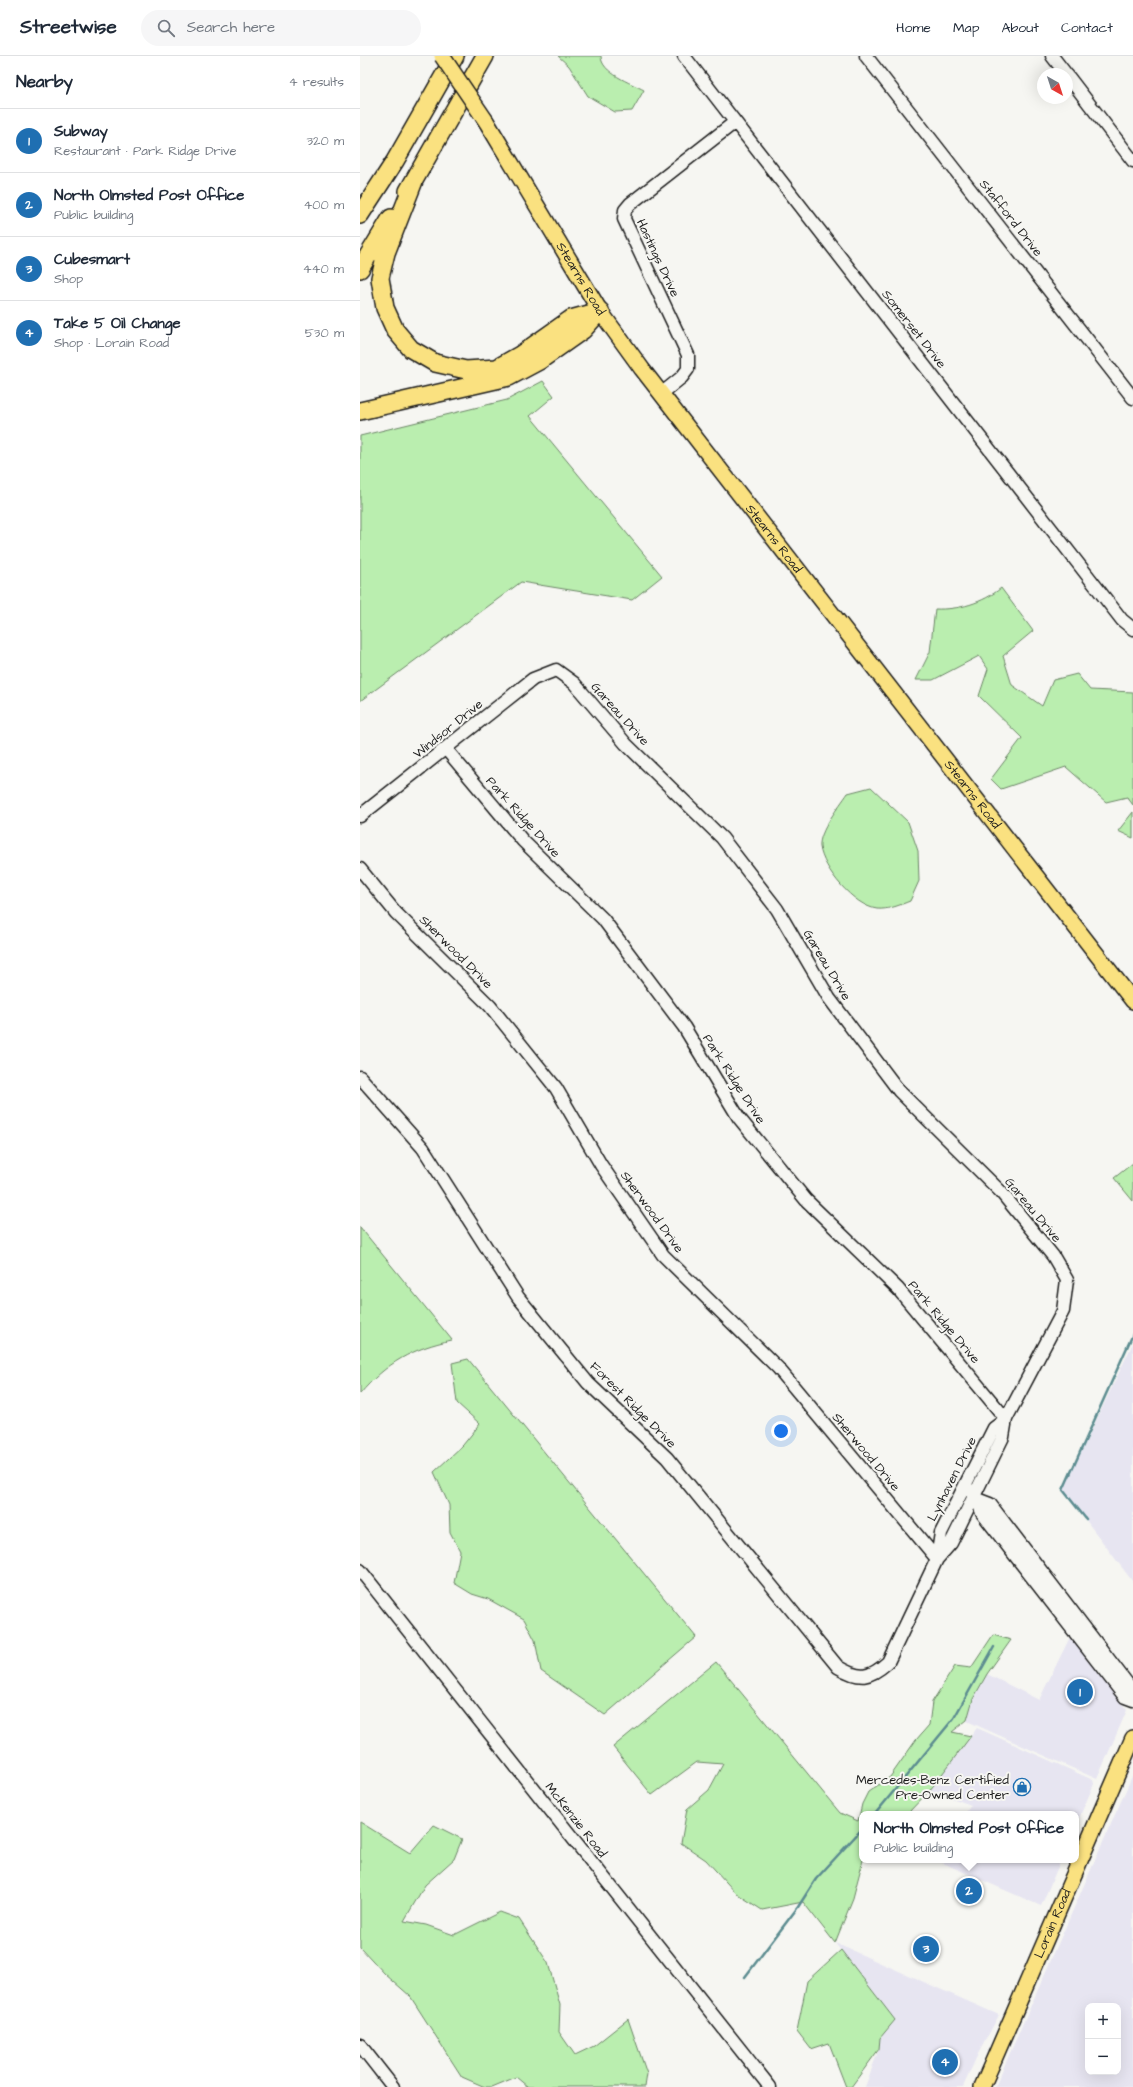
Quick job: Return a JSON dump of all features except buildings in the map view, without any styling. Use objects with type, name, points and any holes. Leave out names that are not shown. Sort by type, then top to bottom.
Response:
[{"type":"highway","points":[[360,215],[398,155],[455,56]]},
{"type":"highway","points":[[360,269],[414,181],[484,56]]},
{"type":"highway","points":[[414,181],[386,253],[380,278],[385,308],[396,330],[410,349],[436,363],[466,370],[497,368],[571,319],[600,311]]},
{"type":"highway","points":[[360,410],[509,377],[539,361],[583,330],[600,311]]},
{"type":"main road","name":"Stearns Road","points":[[442,56],[486,121],[600,311],[661,394],[1133,1001]]},
{"type":"main road","name":"Lorain Road","points":[[1079,1863],[1133,1738]]},
{"type":"main road","name":"Lorain Road","points":[[982,2087],[1079,1863]]},
{"type":"street","name":"Somerset Drive","points":[[684,56],[1122,620],[1133,629]]},
{"type":"street","name":"Stafford Drive","points":[[866,56],[1133,398]]},
{"type":"street","points":[[1052,56],[1061,68]]},
{"type":"street","points":[[1073,84],[1133,161]]},
{"type":"street","name":"Hastings Drive","points":[[661,394],[682,377],[688,369],[688,355],[624,219],[625,210],[630,204],[735,122]]},
{"type":"street","name":"Windsor Drive","points":[[360,816],[533,679],[556,670]]},
{"type":"street","name":"Gareau Drive","points":[[556,670],[574,683],[626,744],[722,838],[777,909],[829,998],[900,1091],[1001,1192],[1053,1256],[1067,1280]]},
{"type":"street","name":"Park Ridge Drive","points":[[446,749],[522,841],[603,919],[684,1027],[739,1118],[806,1200],[898,1289],[1006,1419]]},
{"type":"street","name":"Sherwood Drive","points":[[360,869],[396,913],[490,1006],[556,1088],[601,1165],[663,1255],[778,1368],[937,1559]]},
{"type":"street","name":"Forest Ridge Drive","points":[[360,1077],[423,1148],[518,1297],[588,1383],[667,1458],[838,1667],[848,1673],[862,1677]]},
{"type":"street","name":"Lynhaven Drive","points":[[862,1677],[876,1672],[888,1662],[937,1559],[951,1543],[976,1497],[1003,1437],[1006,1419],[1062,1311],[1067,1280]]},
{"type":"street","name":"Lynhaven Drive","points":[[937,1559],[941,1533],[994,1428],[1006,1419]]},
{"type":"street","points":[[965,1485],[976,1497],[990,1504],[1133,1691]]},
{"type":"street","points":[[976,1497],[982,1513],[991,1525],[1125,1697],[1133,1700]]},
{"type":"street","name":"McKenzie Road","points":[[360,1570],[770,2087]]},
{"type":"street","points":[[360,2045],[393,2087]]},
{"type":"shaded area","points":[[1133,1343],[1133,1582],[1063,1490]]},
{"type":"shaded area","points":[[1070,1637],[1127,1710],[1097,1779],[967,1721],[973,1699],[987,1674],[1039,1700]]},
{"type":"shaded area","points":[[977,1728],[1093,1780],[1094,1784],[1079,1818],[1079,1811],[967,1811],[971,1805],[930,1790]]},
{"type":"shaded area","points":[[1133,1774],[1133,2087],[995,2087]]},
{"type":"shaded area","points":[[943,1863],[1060,1863],[1041,1906]]},
{"type":"shaded area","points":[[835,1943],[999,2015],[978,2054],[963,2087],[865,2087],[879,2049],[880,2038],[895,2020]]},
{"type":"green space","points":[[558,56],[601,56],[602,62],[611,72],[644,90],[632,111],[615,112],[588,96],[569,66]]},
{"type":"green space","points":[[543,381],[554,396],[530,416],[662,576],[632,600],[521,582],[360,701],[360,436],[507,400]]},
{"type":"green space","points":[[1001,588],[1033,631],[1003,656],[1012,685],[1042,706],[1053,680],[1077,674],[1090,690],[1133,692],[1133,805],[1127,797],[1106,802],[1066,767],[1001,789],[991,779],[1022,738],[979,696],[988,669],[979,656],[933,680],[916,680],[930,652],[935,609],[961,607],[978,602]]},
{"type":"green space","points":[[871,787],[908,822],[918,851],[919,881],[910,901],[885,909],[877,909],[868,906],[850,894],[841,885],[827,866],[822,856],[820,847],[822,834],[826,826],[848,793]]},
{"type":"green space","points":[[1133,812],[1133,838],[1118,831]]},
{"type":"green space","points":[[1133,1163],[1133,1201],[1114,1178]]},
{"type":"green space","points":[[360,1227],[452,1340],[425,1347],[401,1358],[390,1365],[360,1394]]},
{"type":"green space","points":[[468,1359],[696,1637],[605,1715],[541,1671],[535,1640],[524,1619],[488,1599],[472,1594],[454,1583],[460,1551],[450,1532],[449,1505],[434,1472],[463,1445],[480,1424],[457,1403],[452,1363]]},
{"type":"green space","points":[[993,1635],[1011,1640],[987,1674],[973,1699],[967,1720],[952,1732],[971,1736],[930,1790],[910,1811],[860,1811],[868,1792],[890,1777],[916,1740],[929,1725],[932,1702],[955,1666],[971,1668]]},
{"type":"green space","points":[[716,1662],[840,1813],[858,1821],[859,1817],[859,1863],[862,1863],[853,1898],[835,1943],[803,1902],[762,1910],[736,1893],[706,1860],[681,1843],[687,1809],[709,1790],[723,1764],[697,1762],[652,1795],[613,1747]]},
{"type":"green space","points":[[360,1822],[410,1853],[434,1825],[462,1839],[454,1859],[425,1885],[404,1921],[426,1925],[454,1935],[500,1912],[519,1919],[548,1963],[560,2005],[559,2032],[575,2055],[594,2046],[628,2019],[647,2074],[645,2087],[528,2087],[516,2077],[492,2087],[485,2087],[462,2077],[410,1996],[385,1974],[360,1947]]},
{"type":"green space","points":[[841,1950],[895,2020],[880,2038],[879,2049],[851,2087],[846,2087],[829,2043],[811,2049],[797,2031],[807,1981]]},
{"type":"waterway","points":[[1086,1519],[1063,1490],[1133,1334]]},
{"type":"waterway","points":[[877,1811],[954,1718],[994,1647]]},
{"type":"waterway","points":[[745,1977],[798,1907],[816,1879],[859,1832]]},
{"type":"place","name":"Subway","points":[[1080,1692]]},
{"type":"place","name":"Mercedes-Benz Certified Pre-Owned Center","points":[[1022,1787]]},
{"type":"place","name":"North Olmsted Post Office","points":[[969,1891]]},
{"type":"place","name":"Cubesmart","points":[[926,1949]]},
{"type":"place","name":"Take 5 Oil Change","points":[[945,2062]]}]
